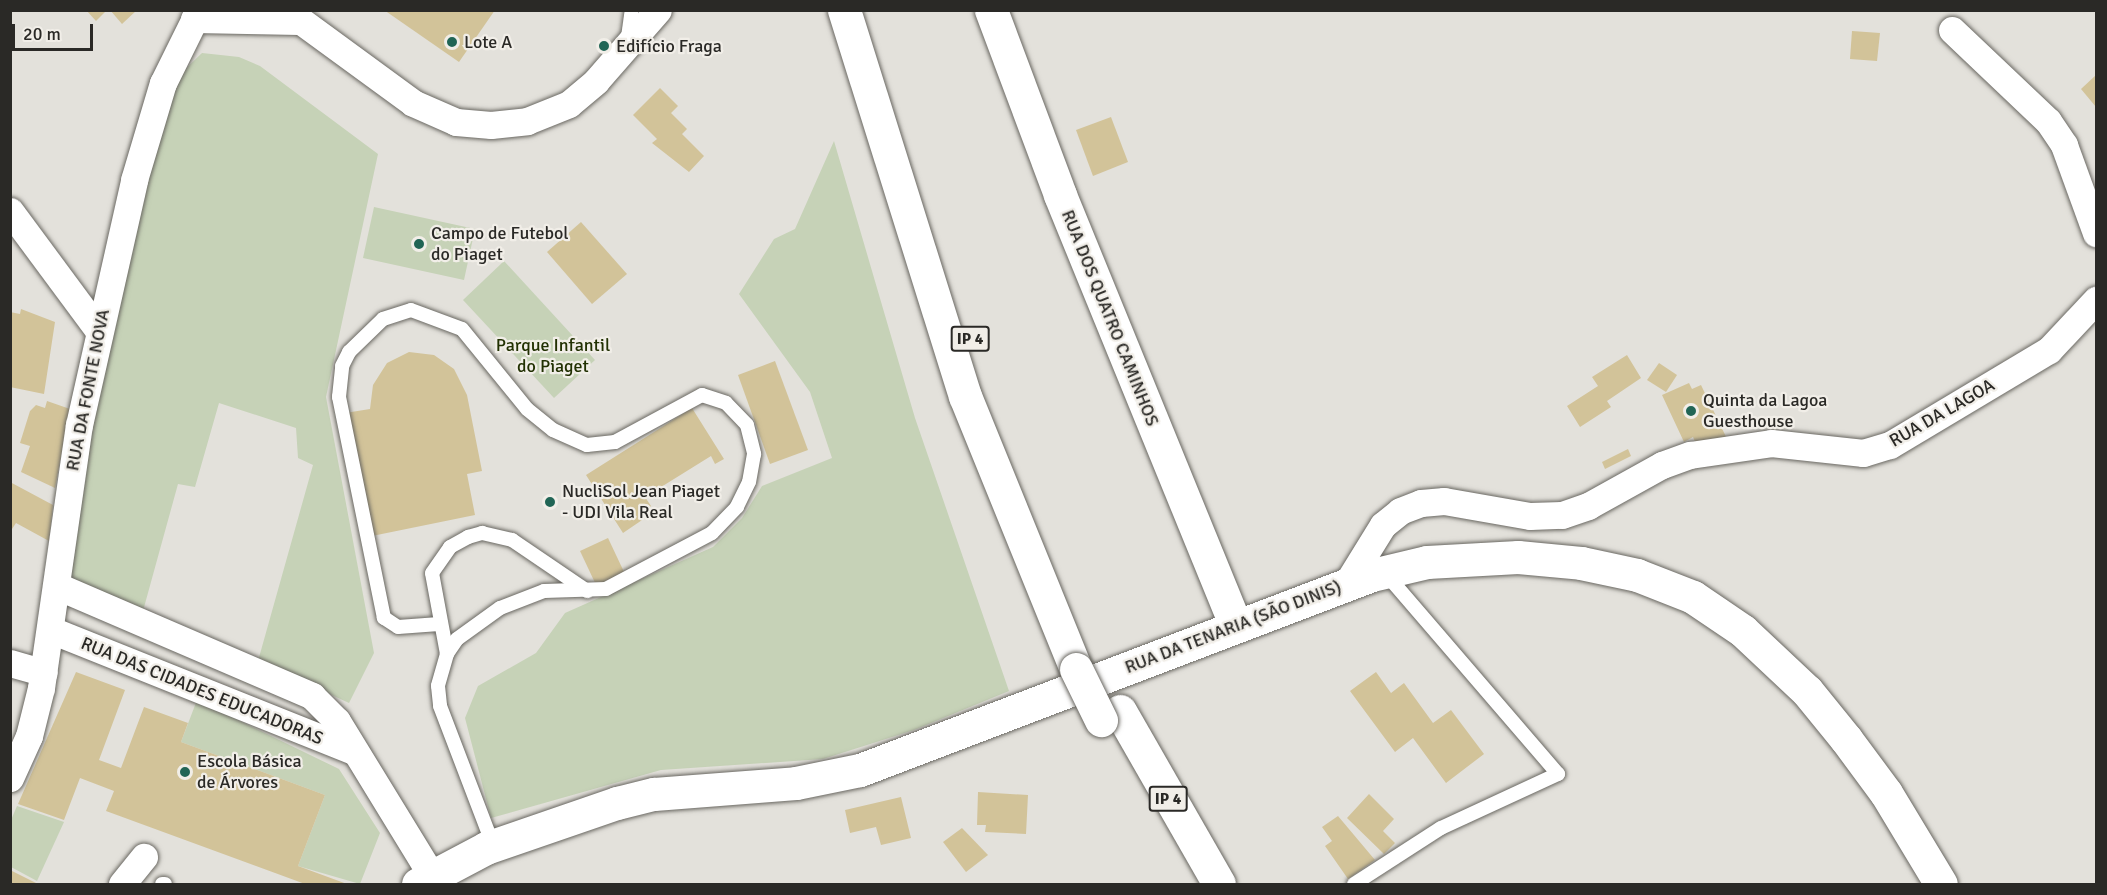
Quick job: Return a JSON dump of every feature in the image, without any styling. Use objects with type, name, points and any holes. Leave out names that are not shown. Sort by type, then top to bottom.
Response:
[{"type":"main road","name":"IP 4","points":[[844,10],[965,396],[1111,715],[1212,882]]},
{"type":"main road","name":"IP 4","points":[[861,10],[989,396],[1087,665]]},
{"type":"main road","name":"RUA DOS QUATRO CAMINHOS","points":[[991,10],[1060,195],[1235,624]]},
{"type":"main road","name":"RUA DA TENARIA (SÃO DINIS)","points":[[425,880],[493,845],[654,794],[795,783],[860,770],[1235,624],[1347,583],[1384,571],[1458,558],[1548,559],[1610,568],[1693,597],[1743,631],[1828,715],[1886,793],[1941,885]]},
{"type":"street","points":[[192,22],[292,16],[413,103],[441,117],[474,124],[527,121],[556,111],[583,94],[658,10]]},
{"type":"street","name":"RUA DA FONTE NOVA","points":[[10,778],[29,736],[44,673],[74,450],[98,330],[144,140],[192,22]]},
{"type":"street","points":[[1952,30],[2048,122],[2064,145],[2097,233]]},
{"type":"street","points":[[10,211],[98,330]]},
{"type":"street","name":"RUA DA LAGOA","points":[[1347,583],[1383,525],[1400,511],[1421,503],[1444,501],[1530,516],[1562,515],[1588,506],[1654,468],[1690,455],[1771,443],[1863,453],[1890,445],[2049,350],[2097,300]]},
{"type":"street","name":"RUA DAS CIDADES EDUCADORAS","points":[[57,586],[316,699],[332,715],[425,880]]},
{"type":"street","name":"RUA DAS CIDADES EDUCADORAS","points":[[51,630],[353,751]]},
{"type":"street","points":[[10,663],[44,673]]},
{"type":"street","points":[[122,885],[144,856]]},
{"type":"lane","points":[[627,45],[632,10]]},
{"type":"lane","points":[[439,624],[398,627],[384,618],[339,397],[342,366],[360,338],[383,319],[411,310],[462,329],[527,409],[553,430],[587,445],[615,442],[702,395],[726,403],[747,425],[753,468],[745,495],[727,519],[693,546],[621,583],[587,591],[544,591],[500,608],[465,632],[447,654],[438,686],[440,706],[493,845]]},
{"type":"lane","points":[[447,654],[432,589],[437,559],[450,547],[482,533],[526,548],[587,591]]},
{"type":"lane","points":[[1354,885],[1441,828],[1558,774],[1384,571]]},
{"type":"lane","points":[[296,729],[312,718],[316,699]]},
{"type":"green space","points":[[202,53],[239,57],[260,66],[378,154],[326,397],[374,653],[349,703],[258,661],[313,465],[298,458],[296,428],[219,403],[195,487],[178,484],[143,611],[67,577],[118,286],[176,78]]},
{"type":"green space","points":[[834,141],[915,418],[1009,691],[914,730],[823,759],[661,770],[491,818],[465,718],[478,686],[536,653],[565,613],[713,547],[742,518],[762,486],[832,458],[810,392],[739,294],[774,239],[795,229]]},
{"type":"green space","name":"Campo de Futebol do Piaget","points":[[374,207],[475,229],[464,280],[363,258]]},
{"type":"green space","name":"Parque Infantil do Piaget","points":[[504,261],[595,360],[554,398],[463,300]]},
{"type":"green space","points":[[197,700],[339,769],[380,833],[360,884],[298,866],[325,795],[181,742]]},
{"type":"green space","points":[[17,806],[64,822],[37,881],[11,867],[11,820]]},
{"type":"building","points":[[86,10],[107,10],[96,21]]},
{"type":"building","points":[[110,10],[137,10],[122,24]]},
{"type":"building","name":"Lote A","points":[[384,10],[495,10],[459,62]]},
{"type":"building","points":[[1852,31],[1880,33],[1877,61],[1850,59]]},
{"type":"building","points":[[2096,75],[2096,107],[2081,89]]},
{"type":"building","points":[[660,88],[678,106],[671,113],[687,129],[682,134],[704,156],[689,172],[652,143],[657,139],[633,115]]},
{"type":"building","points":[[1111,117],[1128,162],[1093,176],[1076,130]]},
{"type":"building","points":[[581,222],[627,274],[592,304],[547,252]]},
{"type":"building","points":[[21,309],[55,322],[44,394],[10,387],[10,312],[20,314]]},
{"type":"building","points":[[409,352],[434,355],[454,369],[467,395],[482,471],[467,474],[475,515],[372,536],[345,413],[370,409],[373,385],[387,363]]},
{"type":"building","points":[[1627,355],[1641,378],[1607,401],[1611,407],[1580,427],[1567,406],[1598,386],[1592,377]]},
{"type":"building","points":[[775,361],[808,450],[770,464],[738,375]]},
{"type":"building","points":[[1659,363],[1677,375],[1666,392],[1647,380]]},
{"type":"building","points":[[1689,383],[1692,389],[1701,385],[1730,445],[1699,451],[1693,437],[1684,442],[1662,395]]},
{"type":"building","points":[[47,401],[70,409],[55,488],[21,472],[30,446],[20,443],[30,411],[36,405],[45,408]]},
{"type":"building","points":[[692,408],[724,459],[715,464],[711,456],[645,497],[651,506],[645,511],[648,516],[623,533],[586,475]]},
{"type":"building","points":[[1628,449],[1631,456],[1605,469],[1602,462]]},
{"type":"building","points":[[10,482],[53,505],[49,541],[16,523],[10,532]]},
{"type":"building","points":[[608,538],[625,574],[597,587],[580,551]]},
{"type":"building","points":[[76,672],[125,690],[99,760],[121,768],[144,707],[188,723],[181,742],[325,795],[298,866],[347,884],[305,884],[106,811],[114,791],[80,778],[64,820],[18,804]]},
{"type":"building","points":[[1376,672],[1391,693],[1404,683],[1433,723],[1451,710],[1484,754],[1446,783],[1413,738],[1395,752],[1350,691]]},
{"type":"building","points":[[978,792],[1028,795],[1026,834],[985,832],[986,825],[977,825]]},
{"type":"building","points":[[1369,794],[1394,819],[1383,831],[1395,843],[1384,854],[1347,818]]},
{"type":"building","points":[[901,797],[911,838],[881,845],[876,827],[850,833],[845,810]]},
{"type":"building","points":[[1338,816],[1375,860],[1348,879],[1325,846],[1332,841],[1322,827]]},
{"type":"building","points":[[962,828],[988,855],[966,872],[943,842]]},
{"type":"building","points":[[10,870],[38,884],[10,884]]},
{"type":"place","name":"Lote A","points":[[452,42]]},
{"type":"place","name":"Edifício Fraga","points":[[604,46]]},
{"type":"place","name":"Campo de Futebol do Piaget","points":[[419,244]]},
{"type":"place","name":"Quinta da Lagoa Guesthouse","points":[[1691,411]]},
{"type":"place","name":"NucliSol Jean Piaget - UDI Vila Real","points":[[550,502]]},
{"type":"place","name":"Escola Básica de Árvores","points":[[185,772]]}]
